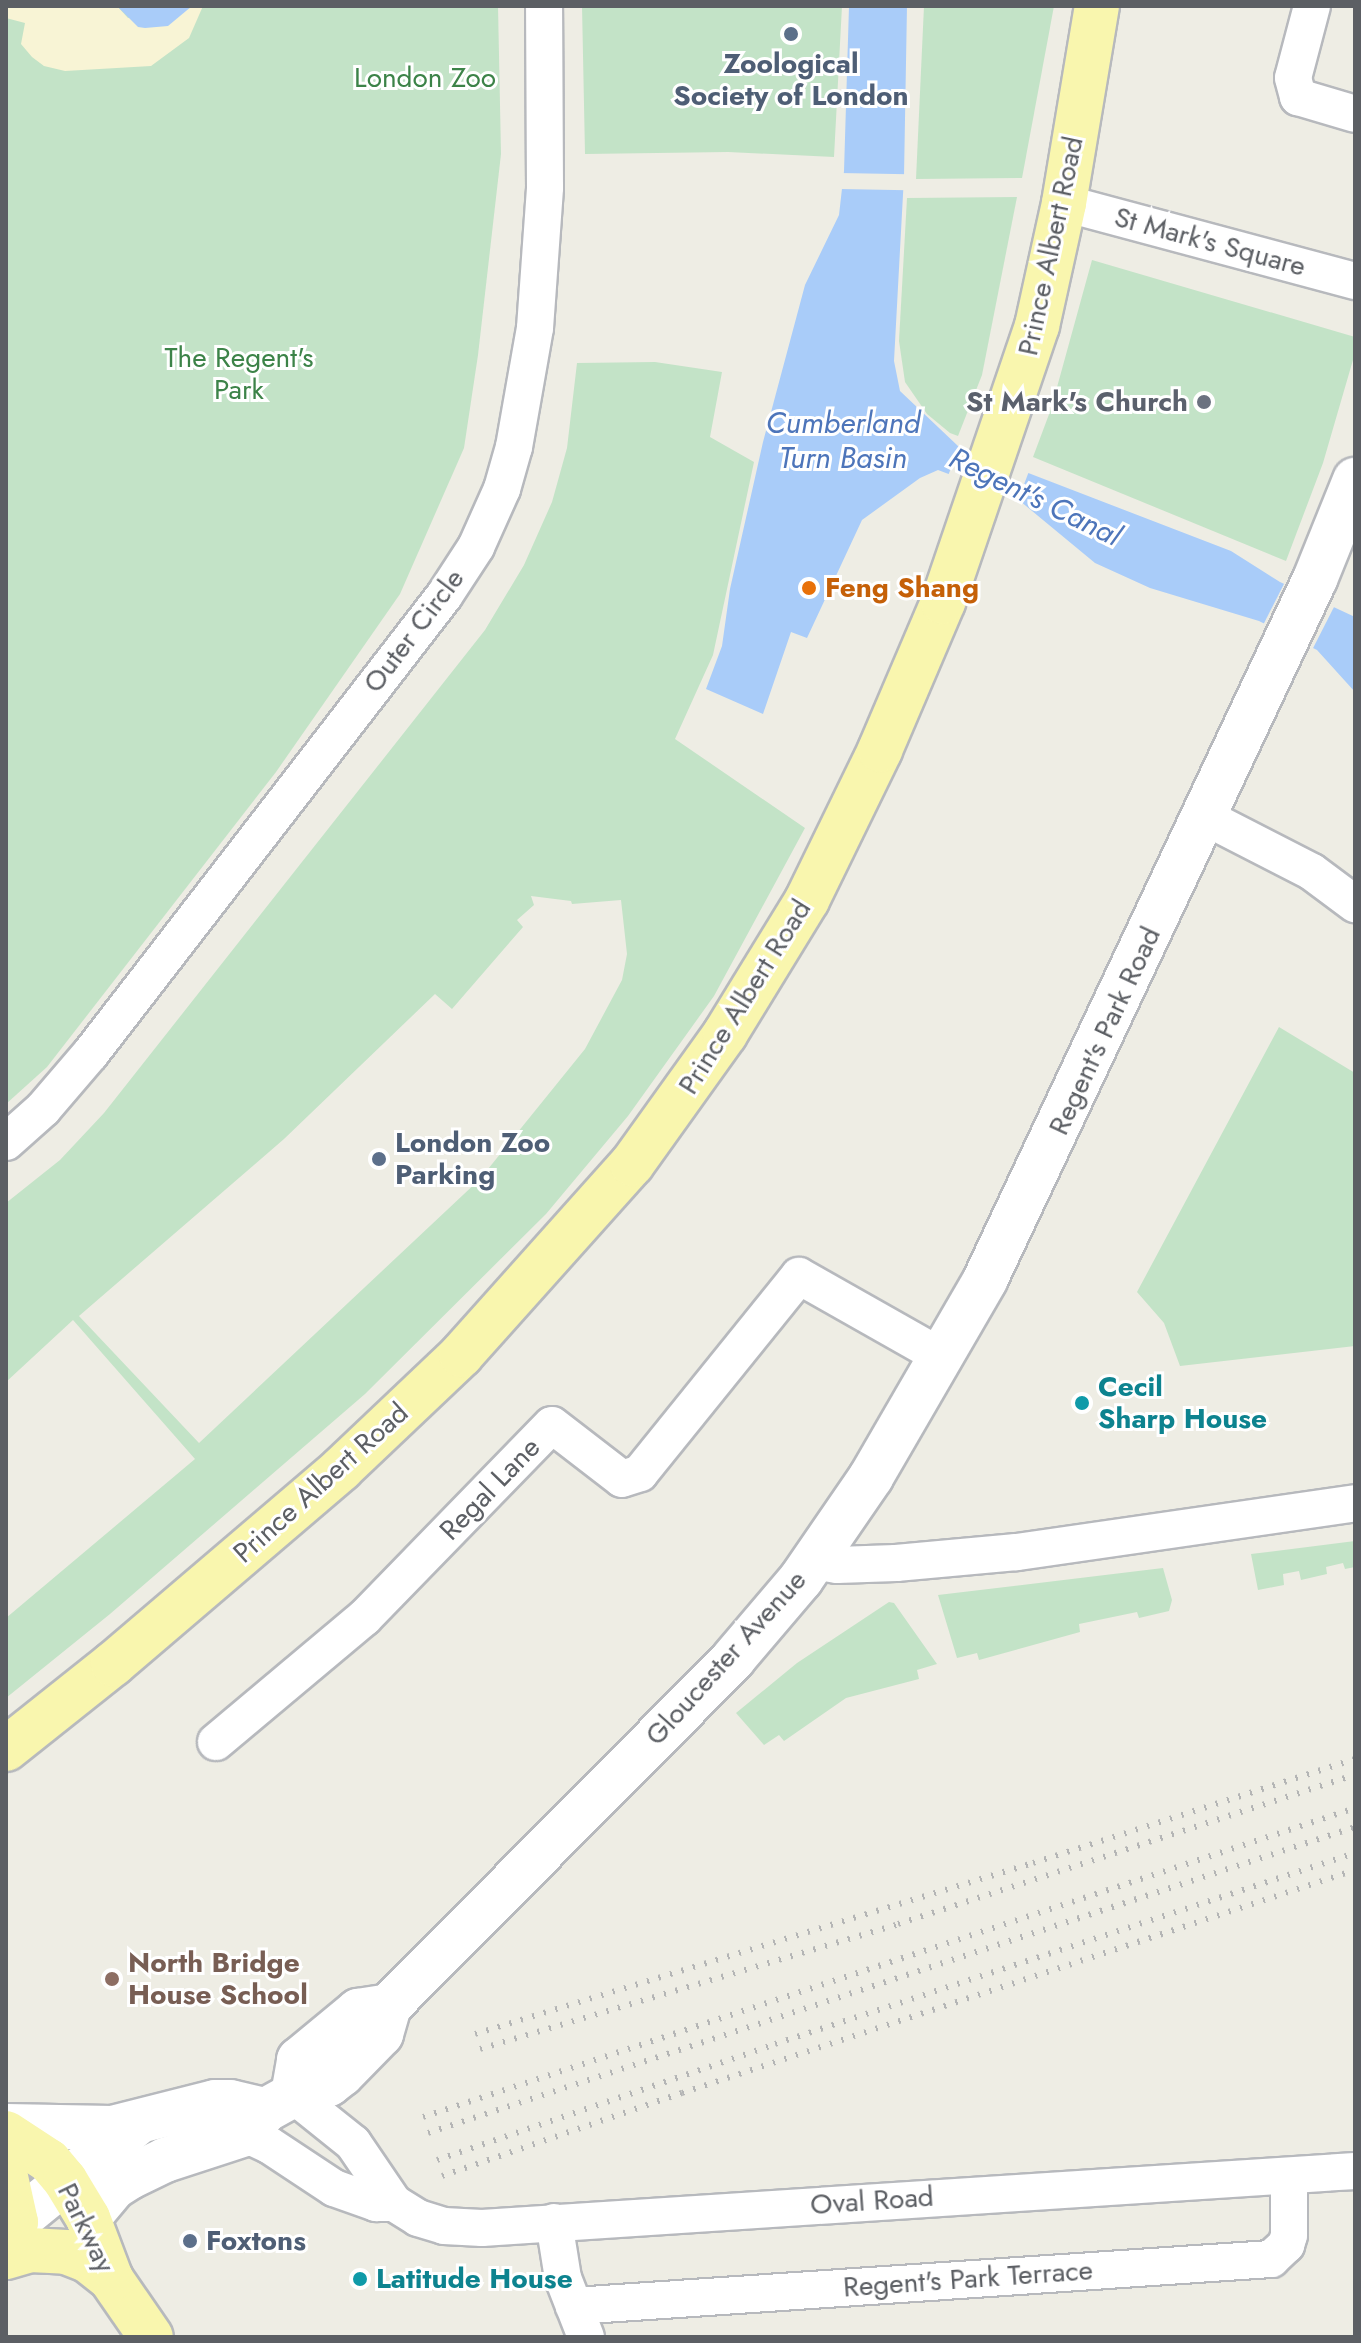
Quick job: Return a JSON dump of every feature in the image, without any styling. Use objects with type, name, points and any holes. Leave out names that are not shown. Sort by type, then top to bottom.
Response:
[{"type":"main road","name":"Prince Albert Road","points":[[6,1749],[113,1664],[341,1469],[461,1355],[632,1164],[725,1034],[807,900],[915,671],[990,472],[1037,326],[1064,203],[1097,6]]},
{"type":"main road","name":"Parkway","points":[[6,2133],[42,2156],[65,2180],[88,2218],[111,2279],[151,2337]]},
{"type":"main road","name":"Parkway","points":[[6,2177],[9,2237]]},
{"type":"main road","points":[[9,2237],[30,2250],[66,2252],[87,2260],[111,2279]]},
{"type":"street","name":"Outer Circle","points":[[6,1142],[43,1109],[91,1053],[444,596],[476,547],[502,489],[514,447],[535,328],[545,187],[544,6]]},
{"type":"street","points":[[1312,6],[1293,78],[1298,97],[1355,114]]},
{"type":"street","name":"St Mark's Square","points":[[1064,203],[1355,281]]},
{"type":"street","name":"Regent's Park Road","points":[[814,1561],[871,1477],[942,1357],[1035,1179],[1315,579],[1355,480]]},
{"type":"street","points":[[1205,817],[1312,872],[1355,904]]},
{"type":"street","name":"Regal Lane","points":[[216,1742],[364,1618],[552,1425],[622,1479],[640,1473],[799,1276],[942,1357]]},
{"type":"street","name":"Gloucester Avenue","points":[[88,2218],[114,2187],[130,2177],[329,2084],[342,2074],[381,2034],[389,2006],[733,1659],[814,1561],[837,1565],[1017,1552],[1355,1503]]},
{"type":"street","name":"Gloucester Avenue","points":[[6,2126],[63,2130],[137,2124],[215,2102],[268,2113]]},
{"type":"street","name":"Oval Road","points":[[394,2203],[376,2203],[334,2188],[269,2145],[268,2113],[353,2143],[394,2203],[418,2218],[444,2226],[482,2228],[1355,2171]]},
{"type":"street","name":"Gloucester Avenue","points":[[9,2237],[65,2180],[137,2124]]},
{"type":"street","name":"Regent's Park Terrace","points":[[580,2322],[1271,2259],[1286,2245],[1289,2235],[1289,2176]]},
{"type":"street","points":[[554,2222],[563,2278],[580,2322]]},
{"type":"green space","name":"The Regent's Park","points":[[6,6],[498,6],[501,154],[464,448],[400,594],[276,772],[47,1067],[6,1104]]},
{"type":"green space","points":[[582,6],[842,6],[834,157],[728,152],[585,154]]},
{"type":"green space","points":[[924,6],[1054,6],[1022,178],[916,179]]},
{"type":"green space","points":[[1017,197],[982,375],[958,436],[927,414],[905,382],[899,341],[907,198]]},
{"type":"green space","points":[[1092,260],[1355,337],[1355,353],[1323,463],[1286,561],[1033,457],[1051,409]]},
{"type":"green space","points":[[655,362],[722,372],[710,437],[754,462],[713,655],[675,739],[805,828],[714,996],[628,1116],[546,1214],[365,1394],[110,1614],[6,1698],[6,1618],[195,1459],[73,1320],[6,1382],[6,1203],[60,1160],[104,1113],[485,630],[524,565],[552,502],[567,448],[577,363]],"holes":[[[531,896],[571,901],[572,904],[621,900],[627,954],[622,980],[585,1049],[480,1179],[199,1443],[79,1316],[284,1139],[435,994],[452,1009],[523,927],[517,920],[534,905]]]},
{"type":"green space","points":[[1279,1027],[1355,1073],[1355,1346],[1180,1366],[1164,1323],[1137,1292]]},
{"type":"green space","points":[[1355,1541],[1355,1567],[1345,1569],[1343,1563],[1326,1567],[1327,1574],[1301,1580],[1299,1571],[1283,1574],[1284,1585],[1258,1590],[1251,1554]]},
{"type":"green space","points":[[1163,1568],[1172,1600],[1169,1611],[1139,1618],[1137,1612],[1079,1624],[1080,1632],[979,1660],[977,1653],[957,1658],[938,1595]]},
{"type":"green space","points":[[889,1602],[894,1603],[937,1664],[917,1670],[919,1679],[846,1698],[784,1741],[779,1735],[764,1745],[736,1713],[797,1663]]},
{"type":"sand","points":[[6,6],[117,6],[128,18],[203,6],[189,38],[151,66],[65,71],[44,66],[32,57],[21,44],[25,23],[6,18]]},
{"type":"water","points":[[117,6],[192,6],[168,26],[145,28],[138,27]]},
{"type":"water","name":"Cumberland Turn Basin","points":[[849,6],[907,6],[904,176],[894,361],[900,391],[958,446],[1231,551],[1280,582],[1355,617],[1355,692],[1317,650],[1259,621],[1150,588],[1095,563],[1020,501],[938,470],[920,478],[862,520],[807,638],[791,632],[763,714],[706,689],[722,646],[730,589],[763,442],[805,285],[839,215],[844,171]]},
{"type":"pier","points":[[840,173],[908,174],[908,190],[840,189]]},
{"type":"pier","points":[[961,442],[1030,469],[1017,503],[948,477]]},
{"type":"pier","points":[[1286,580],[1335,605],[1311,652],[1262,627]]},
{"type":"railway","points":[[475,2034],[1033,1863],[1355,1759]]},
{"type":"railway","points":[[480,2049],[898,1924],[1355,1775]]},
{"type":"railway","points":[[423,2117],[1355,1808]]},
{"type":"railway","points":[[428,2133],[1355,1827]]},
{"type":"railway","points":[[437,2160],[775,2044],[1355,1853]]},
{"type":"railway","points":[[442,2176],[682,2093],[1355,1870]]},
{"type":"place","name":"Zoological Society of London","points":[[791,34]]},
{"type":"place","name":"St Mark's Church","points":[[1204,402]]},
{"type":"place","name":"Feng Shang","points":[[809,588]]},
{"type":"place","name":"London Zoo Parking","points":[[379,1159]]},
{"type":"place","name":"Cecil Sharp House","points":[[1082,1403]]},
{"type":"place","name":"North Bridge House School","points":[[112,1979]]},
{"type":"place","name":"Foxtons","points":[[190,2241]]},
{"type":"place","name":"Latitude House","points":[[360,2279]]},
{"type":"park label","name":"London Zoo","points":[[425,78]]},
{"type":"water label","name":"Regent's Canal","points":[[1035,497]]}]
